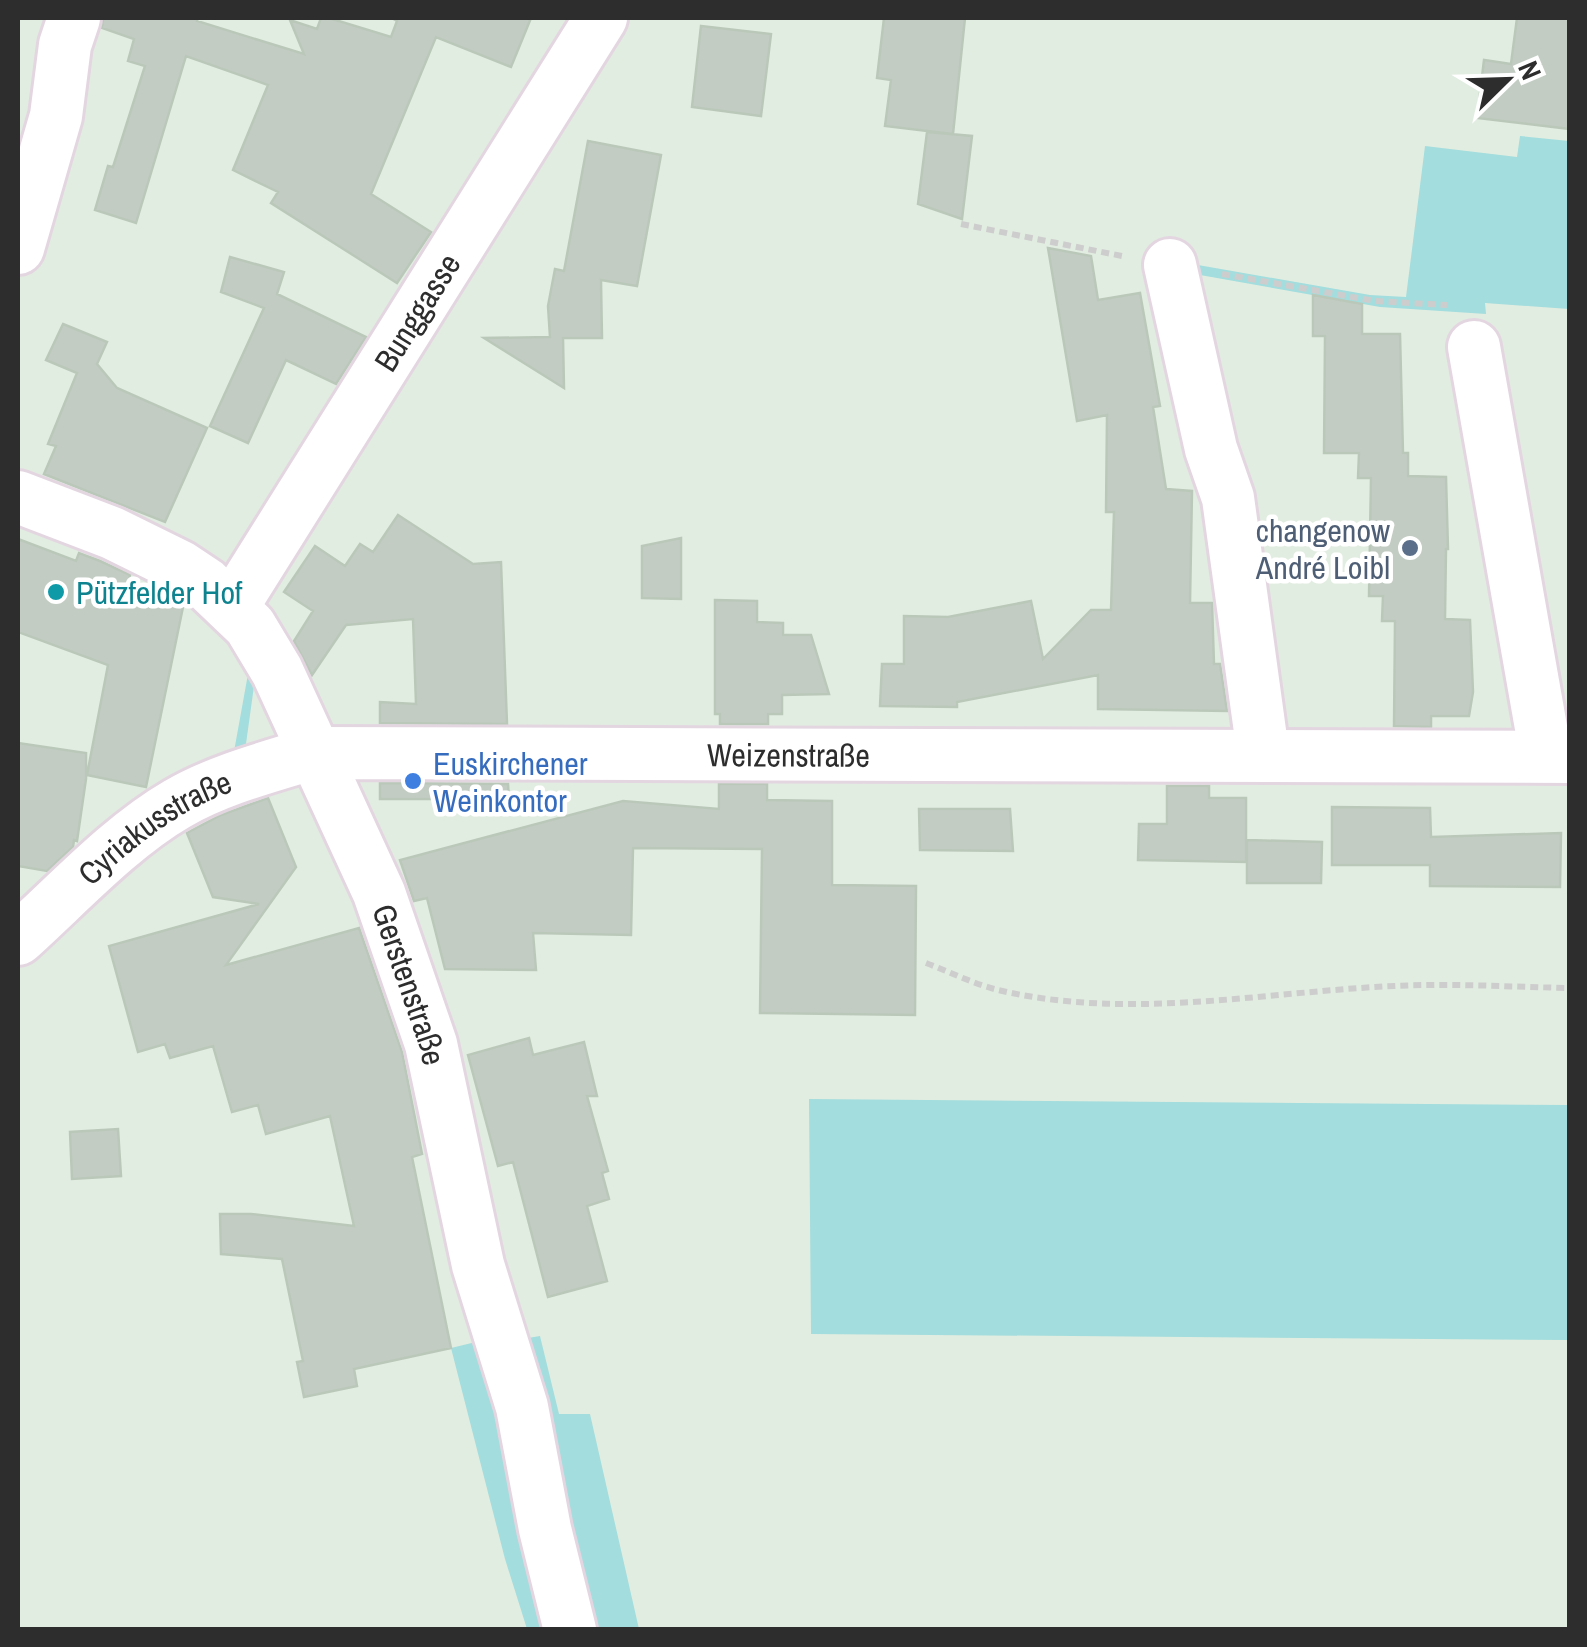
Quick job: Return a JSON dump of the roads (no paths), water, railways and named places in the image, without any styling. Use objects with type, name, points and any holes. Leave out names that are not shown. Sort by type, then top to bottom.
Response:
[{"type":"street","points":[[18,248],[56,116],[74,18]]},
{"type":"street","name":"Bunggasse","points":[[232,607],[601,18]]},
{"type":"street","points":[[1170,265],[1211,448],[1228,498],[1263,754]]},
{"type":"street","name":"Weizenstraße","points":[[314,752],[1558,756],[1466,378]]},
{"type":"street","name":"Gerstenstraße","points":[[18,496],[146,548],[179,566],[232,607],[271,659],[378,893],[431,1044],[478,1265],[522,1406],[545,1530],[570,1630]]},
{"type":"street","name":"Cyriakusstraße","points":[[18,939],[126,842],[176,805],[314,752]]},
{"type":"place","name":"changenow André Loibl","points":[[1410,548]]},
{"type":"place","name":"Pützfelder Hof","points":[[56,592]]},
{"type":"place","name":"Euskirchener Weinkontor","points":[[413,781]]}]
